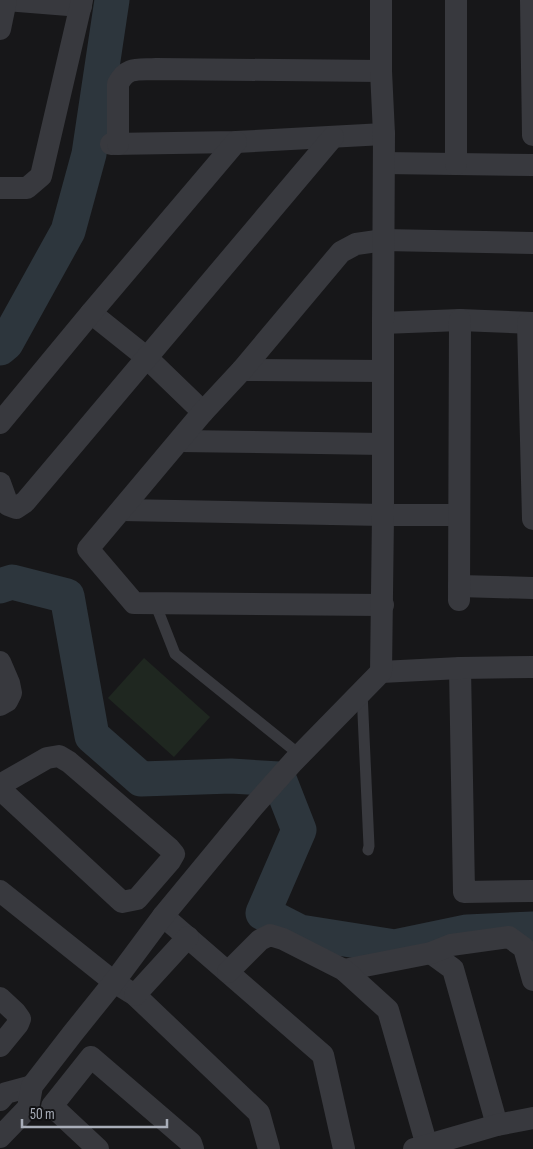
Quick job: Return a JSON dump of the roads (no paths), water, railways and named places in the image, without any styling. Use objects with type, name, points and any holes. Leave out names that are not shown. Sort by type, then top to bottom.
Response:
[{"type":"street","points":[[0,29],[6,0],[82,3],[41,176],[27,188],[0,188]]},
{"type":"street","points":[[381,0],[384,134],[383,605],[381,672]]},
{"type":"street","points":[[456,0],[456,164]]},
{"type":"street","points":[[532,0],[533,135]]},
{"type":"street","points":[[382,71],[156,69],[128,71],[122,76],[118,84],[114,144],[236,142],[384,134]]},
{"type":"street","points":[[0,483],[8,505],[16,508],[25,502],[333,137]]},
{"type":"street","points":[[0,423],[236,142]]},
{"type":"street","points":[[384,164],[533,165]]},
{"type":"street","points":[[383,605],[134,603],[88,549],[341,252],[356,244],[384,240],[533,243]]},
{"type":"street","points":[[91,313],[146,357],[203,412]]},
{"type":"street","points":[[383,323],[460,320],[531,322],[533,518]]},
{"type":"street","points":[[460,320],[459,593],[533,588]]},
{"type":"street","points":[[242,370],[383,371]]},
{"type":"street","points":[[180,441],[383,444]]},
{"type":"street","points":[[122,510],[459,515]]},
{"type":"street","points":[[0,662],[11,693],[7,701],[0,705]]},
{"type":"street","points":[[0,1137],[28,1108],[32,1086],[163,916],[253,807],[297,758],[381,672],[533,667]]},
{"type":"street","points":[[460,668],[464,892],[533,891]]},
{"type":"street","points":[[0,785],[47,758],[59,756],[76,768],[174,854],[138,899],[122,902],[0,789]]},
{"type":"street","points":[[0,891],[114,982],[134,995],[260,1113],[268,1149]]},
{"type":"street","points":[[163,916],[323,1055],[344,1149]]},
{"type":"street","points":[[228,972],[260,940],[270,935],[283,939],[344,970],[388,1010],[420,1147],[497,1125],[533,1118]]},
{"type":"street","points":[[344,970],[431,953],[451,944],[509,936],[524,948],[533,980]]},
{"type":"street","points":[[134,995],[188,937]]},
{"type":"street","points":[[431,953],[453,969],[497,1125]]},
{"type":"street","points":[[0,998],[20,1019],[0,1046]]},
{"type":"street","points":[[73,1033],[91,1057],[191,1143],[193,1149]]},
{"type":"street","points":[[91,1057],[52,1106],[98,1149]]},
{"type":"street","points":[[0,1100],[6,1093],[32,1086]]},
{"type":"lane","points":[[156,603],[175,654],[297,758]]},
{"type":"lane","points":[[362,691],[370,846],[368,850]]},
{"type":"waterway","points":[[0,348],[6,343],[68,231],[89,154],[112,0]]},
{"type":"waterway","points":[[0,586],[12,582],[67,596],[92,736],[141,779],[231,776],[279,779],[299,830],[263,913],[300,932],[395,947],[467,932],[533,929]]}]
